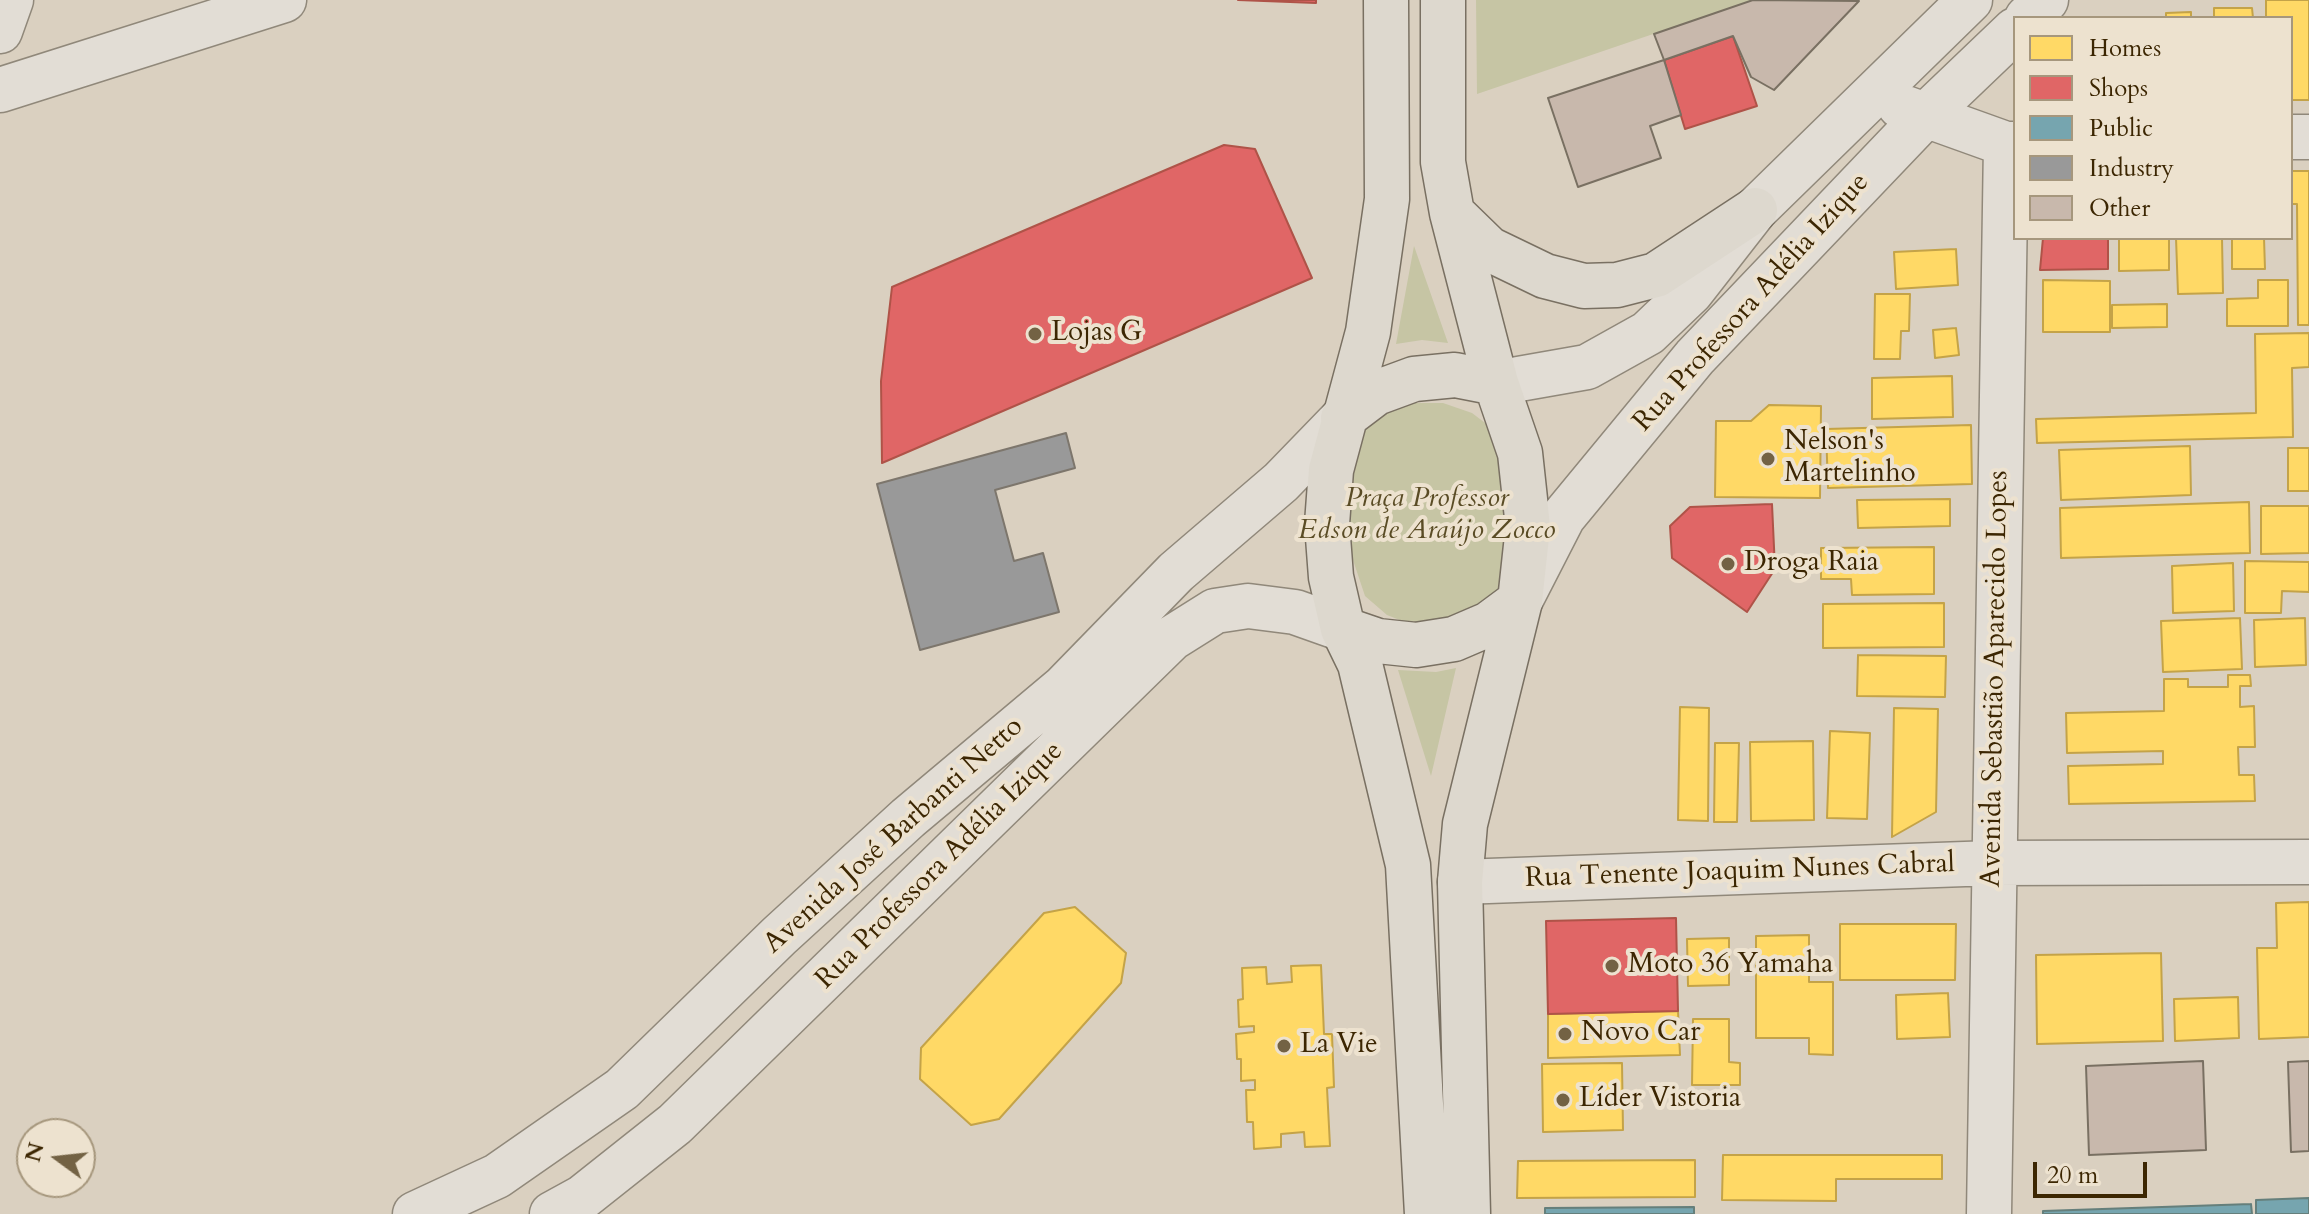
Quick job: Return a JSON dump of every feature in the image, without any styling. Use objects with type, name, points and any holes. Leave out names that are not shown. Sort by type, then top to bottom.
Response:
[{"type":"main road","points":[[1386,0],[1387,199],[1368,332],[1331,470],[1327,524],[1331,577],[1343,629],[1360,664],[1408,865],[1427,1214]]},
{"type":"main road","points":[[1443,0],[1443,162],[1452,213],[1496,383],[1520,453],[1528,527],[1520,601],[1465,824],[1460,882],[1468,1214]]},
{"type":"main road","points":[[1452,213],[1489,249],[1545,276],[1584,286],[1617,285],[1656,275],[1755,210]]},
{"type":"main road","points":[[1343,418],[1376,393],[1414,379],[1455,375],[1496,383]]},
{"type":"main road","points":[[1343,629],[1378,641],[1416,645],[1454,639],[1489,624],[1520,601]]},
{"type":"street","points":[[0,31],[11,0]]},
{"type":"street","points":[[0,90],[284,0]]},
{"type":"street","name":"Rua Professora Adélia Izique","points":[[1496,383],[1587,367],[1648,333],[1691,292],[1755,210],[1970,0]]},
{"type":"street","points":[[2029,16],[2046,0]]},
{"type":"street","name":"Rua Professora Adélia Izique","points":[[1520,601],[1563,517],[1685,368],[1925,116],[2013,32]]},
{"type":"street","points":[[1873,94],[1925,116],[2010,144]]},
{"type":"street","name":"Avenida Sebastião Aparecido Lopes","points":[[1989,1214],[1993,863],[2010,144]]},
{"type":"street","name":"Avenida José Barbanti Netto","points":[[415,1214],[497,1176],[622,1089],[779,936],[908,818],[1064,687],[1176,572],[1281,482],[1343,418]]},
{"type":"street","name":"Rua Professora Adélia Izique","points":[[563,1212],[675,1124],[1172,638],[1215,611],[1248,606],[1295,612],[1343,629]]},
{"type":"street","name":"Rua Tenente Joaquim Nunes Cabral","points":[[1460,882],[1993,863],[2309,862]]},
{"type":"green space","points":[[1476,0],[1753,0],[1477,94]]},
{"type":"green space","points":[[1414,246],[1448,343],[1422,340],[1396,344]]},
{"type":"green space","name":"Praça Professor Edson de Araújo Zocco","points":[[1413,403],[1443,403],[1472,413],[1497,432],[1507,533],[1503,584],[1495,601],[1471,618],[1415,626],[1387,615],[1365,596],[1350,551],[1347,499],[1360,432],[1384,413]]},
{"type":"green space","points":[[1456,668],[1431,776],[1398,670],[1436,672]]},
{"type":"building: Homes","points":[[2266,0],[2309,0],[2309,100],[2293,100],[2293,16],[2266,16]]},
{"type":"building: Homes","points":[[2214,8],[2252,8],[2253,16],[2214,16]]},
{"type":"building: Homes","points":[[2191,12],[2191,16],[2166,16],[2166,13]]},
{"type":"building: Homes","points":[[2293,171],[2309,171],[2309,325],[2298,325],[2297,204],[2293,204]]},
{"type":"building: Homes","points":[[2119,240],[2169,240],[2169,270],[2119,271]]},
{"type":"building: Homes","points":[[2176,240],[2222,240],[2223,293],[2178,294]]},
{"type":"building: Homes","points":[[2232,240],[2264,240],[2265,269],[2232,269]]},
{"type":"building: Homes","points":[[1956,249],[1958,285],[1896,289],[1894,252]]},
{"type":"building: Homes","points":[[2043,280],[2110,281],[2110,332],[2043,332]]},
{"type":"building: Homes","points":[[2258,280],[2288,280],[2288,326],[2227,326],[2227,299],[2258,298]]},
{"type":"building: Homes","points":[[1875,294],[1910,294],[1909,331],[1901,331],[1900,359],[1874,359]]},
{"type":"building: Homes","points":[[2167,304],[2167,327],[2112,328],[2112,305]]},
{"type":"building: Homes","points":[[1956,328],[1959,355],[1935,358],[1933,330]]},
{"type":"building: Homes","points":[[2309,333],[2309,367],[2292,368],[2293,437],[2037,443],[2036,419],[2256,413],[2255,334]]},
{"type":"building: Homes","points":[[1952,376],[1953,417],[1872,419],[1872,378]]},
{"type":"building: Homes","name":"Nelson's Martelinho","points":[[1769,405],[1821,406],[1820,498],[1715,497],[1716,421],[1751,421]]},
{"type":"building: Homes","points":[[1971,425],[1972,484],[1828,488],[1826,429]]},
{"type":"building: Homes","points":[[2190,446],[2191,495],[2061,500],[2059,450]]},
{"type":"building: Homes","points":[[2288,448],[2309,448],[2309,491],[2288,491]]},
{"type":"building: Homes","points":[[1950,499],[1950,526],[1858,528],[1857,500]]},
{"type":"building: Homes","points":[[2249,502],[2250,553],[2061,558],[2060,508]]},
{"type":"building: Homes","points":[[2261,506],[2309,506],[2309,553],[2261,554]]},
{"type":"building: Homes","points":[[1934,547],[1934,594],[1852,595],[1851,579],[1821,579],[1821,548]]},
{"type":"building: Homes","points":[[2245,561],[2309,562],[2309,592],[2282,591],[2281,613],[2245,613]]},
{"type":"building: Homes","points":[[2233,563],[2234,611],[2173,613],[2172,566]]},
{"type":"building: Homes","points":[[1944,603],[1944,647],[1823,648],[1823,604]]},
{"type":"building: Homes","points":[[2240,618],[2242,669],[2163,672],[2161,621]]},
{"type":"building: Homes","points":[[2305,618],[2306,665],[2255,667],[2254,620]]},
{"type":"building: Homes","points":[[1858,655],[1946,656],[1945,697],[1857,696]]},
{"type":"building: Homes","points":[[2228,675],[2250,675],[2251,686],[2240,686],[2240,707],[2254,706],[2255,747],[2238,747],[2239,775],[2254,775],[2255,801],[2069,804],[2068,766],[2163,764],[2163,751],[2067,753],[2066,713],[2164,711],[2164,679],[2188,679],[2188,687],[2228,687]]},
{"type":"building: Homes","points":[[1680,707],[1709,708],[1708,821],[1678,820]]},
{"type":"building: Homes","points":[[1894,708],[1938,709],[1936,812],[1892,837]]},
{"type":"building: Homes","points":[[1830,731],[1870,733],[1867,819],[1827,818]]},
{"type":"building: Homes","points":[[1813,741],[1814,820],[1751,821],[1750,742]]},
{"type":"building: Homes","points":[[1715,743],[1739,743],[1737,822],[1714,822]]},
{"type":"building: Homes","points":[[2309,902],[2309,1037],[2259,1039],[2257,948],[2277,948],[2276,903]]},
{"type":"building: Homes","points":[[1075,907],[1126,953],[1121,983],[999,1119],[971,1125],[920,1079],[921,1048],[1044,913]]},
{"type":"building: Homes","points":[[1840,924],[1956,924],[1955,980],[1840,980]]},
{"type":"building: Homes","points":[[1809,935],[1809,982],[1833,982],[1833,1055],[1809,1054],[1809,1038],[1756,1038],[1756,936]]},
{"type":"building: Homes","points":[[1729,938],[1729,985],[1688,986],[1687,939]]},
{"type":"building: Homes","points":[[2161,953],[2163,1041],[2037,1044],[2036,955]]},
{"type":"building: Homes","name":"La Vie","points":[[1321,965],[1324,1034],[1332,1034],[1334,1087],[1327,1088],[1330,1146],[1305,1147],[1304,1132],[1281,1134],[1281,1147],[1254,1149],[1253,1122],[1247,1122],[1246,1090],[1255,1090],[1255,1080],[1241,1081],[1241,1059],[1237,1059],[1236,1034],[1254,1032],[1254,1026],[1239,1027],[1238,1000],[1243,999],[1242,968],[1266,967],[1267,984],[1292,982],[1291,966]]},
{"type":"building: Homes","points":[[1948,993],[1950,1037],[1897,1039],[1896,995]]},
{"type":"building: Homes","points":[[2238,997],[2239,1038],[2175,1041],[2174,999]]},
{"type":"building: Homes","points":[[1678,1011],[1680,1055],[1548,1058],[1548,1014]]},
{"type":"building: Homes","points":[[1693,1019],[1729,1019],[1729,1062],[1740,1063],[1740,1085],[1692,1085]]},
{"type":"building: Homes","points":[[1622,1063],[1623,1130],[1543,1132],[1542,1064]]},
{"type":"building: Homes","points":[[1723,1155],[1942,1155],[1942,1179],[1836,1179],[1836,1201],[1722,1200]]},
{"type":"building: Homes","points":[[1695,1160],[1695,1197],[1517,1198],[1518,1161]]},
{"type":"building: Shops","points":[[1238,0],[1316,0],[1316,3]]},
{"type":"building: Shops","points":[[1733,36],[1757,106],[1685,129],[1664,60]]},
{"type":"building: Shops","name":"Lojas G","points":[[1224,145],[1255,149],[1312,278],[882,463],[881,381],[892,287]]},
{"type":"building: Shops","points":[[2043,240],[2108,240],[2108,269],[2040,270]]},
{"type":"building: Shops","name":"Droga Raia","points":[[1772,504],[1775,569],[1747,612],[1672,558],[1670,526],[1690,507]]},
{"type":"building: Shops","name":"Moto 36 Yamaha","points":[[1676,918],[1678,1011],[1548,1014],[1546,921]]},
{"type":"building: Public","points":[[2309,1198],[2309,1214],[2256,1214],[2256,1200]]},
{"type":"building: Public","points":[[2251,1204],[2252,1214],[2043,1214],[2043,1211]]},
{"type":"building: Public","points":[[1694,1207],[1694,1214],[1545,1214],[1545,1208]]},
{"type":"building: Industry","points":[[1066,433],[1075,468],[995,490],[1014,561],[1043,553],[1059,612],[920,650],[877,484]]},
{"type":"building: Other","points":[[1753,0],[1859,1],[1774,90],[1751,77],[1733,36],[1664,60],[1654,34]]},
{"type":"building: Other","points":[[1664,60],[1681,115],[1650,126],[1661,158],[1578,187],[1548,98]]},
{"type":"building: Other","points":[[2203,1061],[2206,1150],[2089,1155],[2086,1066]]},
{"type":"building: Other","points":[[2309,1061],[2309,1151],[2291,1152],[2288,1062]]},
{"type":"place","name":"Lojas G","points":[[1035,334]]},
{"type":"place","name":"Nelson's Martelinho","points":[[1768,459]]},
{"type":"place","name":"Droga Raia","points":[[1728,564]]},
{"type":"place","name":"Moto 36 Yamaha","points":[[1612,966]]},
{"type":"place","name":"Novo Car","points":[[1565,1034]]},
{"type":"place","name":"La Vie","points":[[1284,1046]]},
{"type":"place","name":"Líder Vistoria","points":[[1563,1100]]}]
